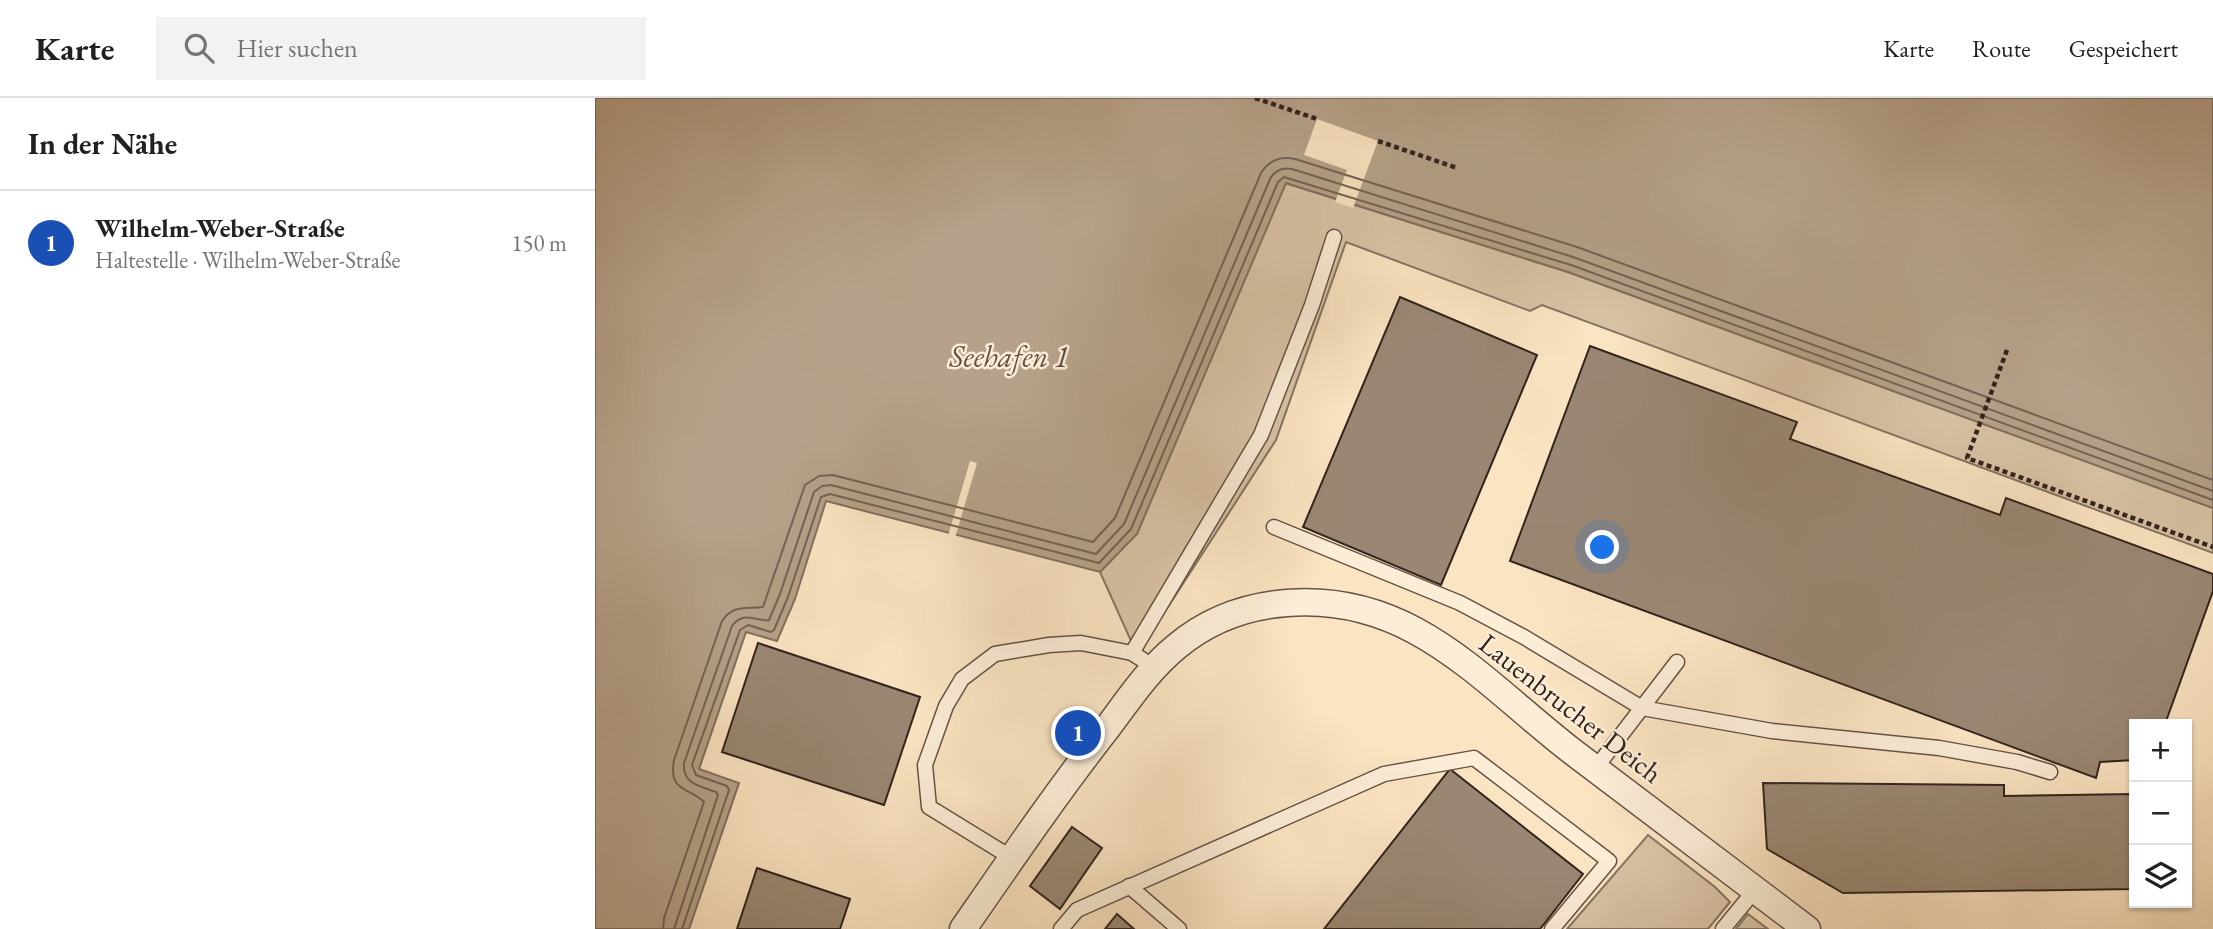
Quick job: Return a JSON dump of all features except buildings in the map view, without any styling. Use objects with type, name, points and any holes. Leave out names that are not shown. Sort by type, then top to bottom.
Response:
[{"type":"street","name":"Lauenbrucher Deich","points":[[963,929],[1012,858],[1154,667],[1198,631],[1232,614],[1269,605],[1296,603],[1343,604],[1381,614],[1418,631],[1449,651],[1595,769],[1807,929]]},
{"type":"lane","points":[[1132,653],[1261,435],[1312,305],[1334,237]]},
{"type":"lane","points":[[1274,527],[1461,603],[1524,637],[1642,708],[1772,731],[1939,748],[2017,762],[2050,772]]},
{"type":"lane","points":[[1012,858],[929,807],[925,765],[946,706],[962,679],[995,654],[1081,643],[1132,653],[1154,667]]},
{"type":"lane","points":[[1595,769],[1677,662]]},
{"type":"lane","points":[[1062,929],[1077,910],[1384,774],[1474,758],[1609,861],[1552,929]]},
{"type":"lane","points":[[1129,886],[1179,929]]},
{"type":"lane","points":[[1723,929],[1755,890]]},
{"type":"path","points":[[1255,98],[1317,119]]},
{"type":"path","points":[[1378,141],[1457,168]]},
{"type":"path","points":[[2007,350],[1967,457],[2213,547]]},
{"type":"shaded area","points":[[1285,183],[1568,272],[2213,508],[2213,553],[1542,305],[1530,311],[1346,242],[1276,440],[1144,644],[1140,661],[1100,572],[1137,533]]},
{"type":"shaded area","points":[[1648,835],[1715,887],[1730,902],[1708,929],[1567,929]]},
{"type":"shaded area","points":[[1748,914],[1768,929],[1736,929]]},
{"type":"water","name":"Seehafen 1","points":[[595,98],[2213,98],[2213,508],[1568,272],[1286,183],[1137,534],[1100,572],[826,501],[795,599],[777,641],[746,632],[699,769],[739,783],[689,929],[595,929]]},
{"type":"pier","points":[[1317,119],[1378,141],[1353,208],[1335,202],[1347,170],[1304,155]]},
{"type":"pier","points":[[970,461],[977,463],[955,538],[948,536]]},
{"type":"place","name":"Wilhelm-Weber-Straße","points":[[1078,733]]}]
